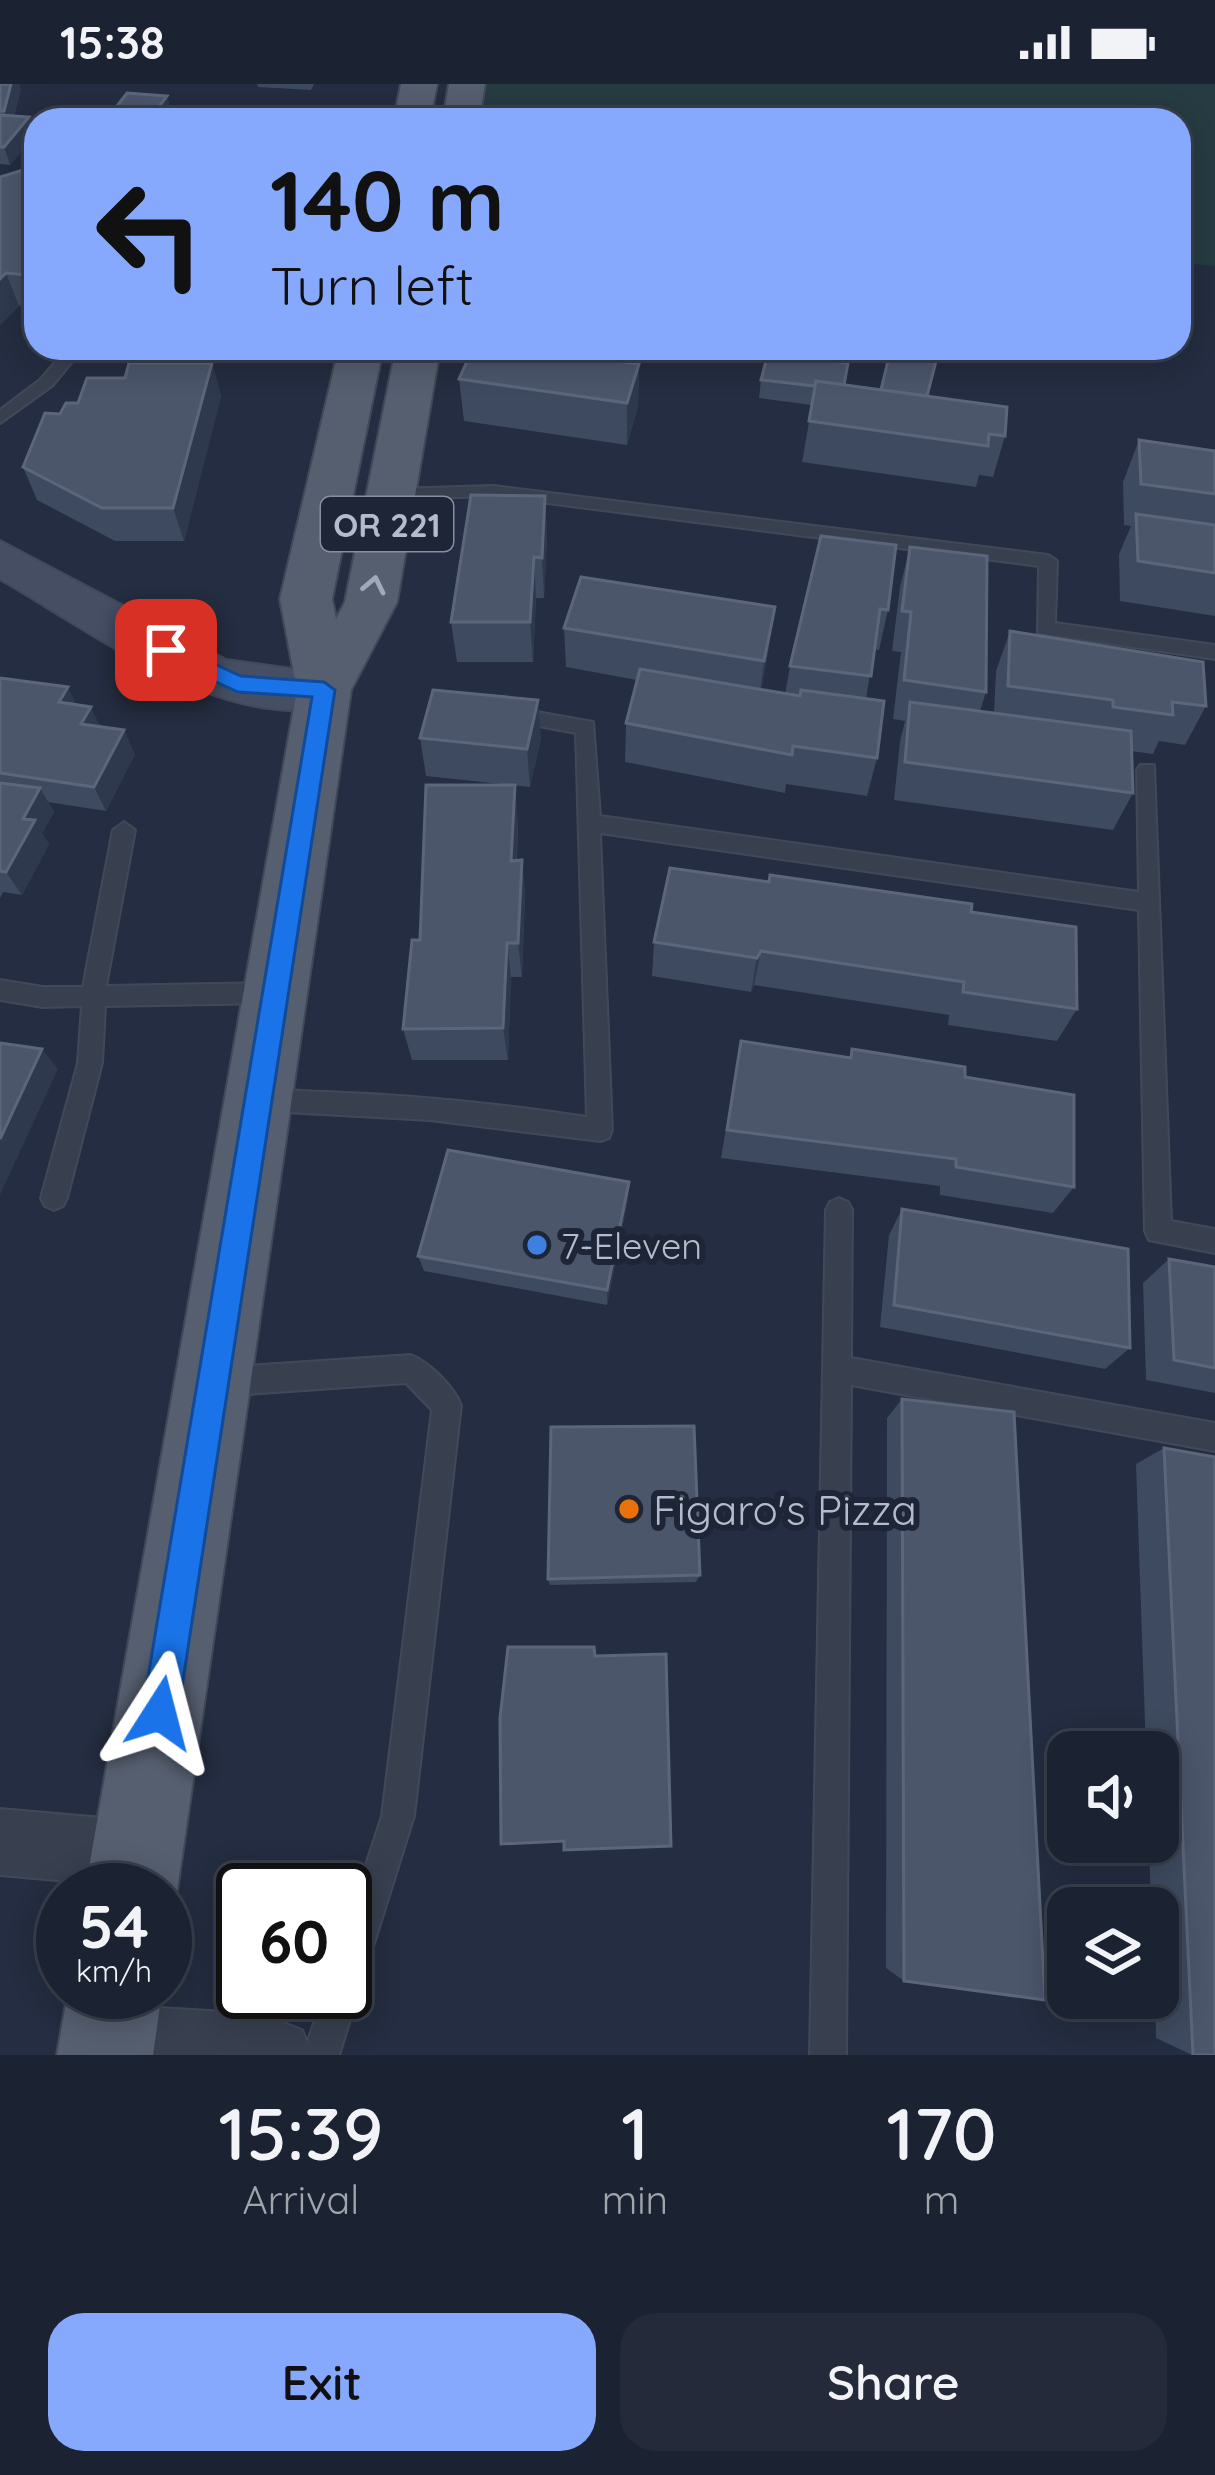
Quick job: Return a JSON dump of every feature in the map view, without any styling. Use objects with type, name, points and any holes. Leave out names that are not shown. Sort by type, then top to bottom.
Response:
[{"type":"main road","name":"OR 221","points":[[324,690],[306,599],[358,360]]},
{"type":"main road","name":"OR 221","points":[[135,1863],[324,690],[371,602],[416,360]]},
{"type":"main road","points":[[0,557],[207,673],[238,684],[324,690]]},
{"type":"street","points":[[0,1842],[94,1863]]},
{"type":"street","points":[[109,2029],[277,2055]]},
{"type":"lane","points":[[0,418],[46,382],[65,360]]},
{"type":"lane","points":[[180,372],[186,360]]},
{"type":"lane","points":[[392,494],[493,491],[1048,561],[1045,628],[1215,652]]},
{"type":"lane","points":[[258,1102],[429,1107],[600,1130],[586,727],[478,709]]},
{"type":"lane","points":[[1148,770],[1158,1231],[1215,1241]]},
{"type":"lane","points":[[589,823],[1151,903]]},
{"type":"lane","points":[[54,1198],[90,1063],[96,967],[124,830]]},
{"type":"lane","points":[[0,990],[43,997],[275,993]]},
{"type":"lane","points":[[828,2055],[839,1210]]},
{"type":"lane","points":[[837,1369],[1215,1437]]},
{"type":"lane","points":[[213,1382],[411,1370],[447,1405],[398,1816],[372,1897]]},
{"type":"lane","points":[[321,2055],[333,2019]]},
{"type":"green space","points":[[462,84],[1215,84],[1215,266],[1191,264],[1191,108],[460,108]]},
{"type":"building","points":[[0,84],[11,84],[4,111],[0,111]]},
{"type":"building","points":[[127,93],[167,96],[158,108],[115,108]]},
{"type":"building","points":[[0,115],[24,117],[24,123],[0,147]]},
{"type":"building","points":[[24,170],[24,275],[6,273],[0,279],[0,177]]},
{"type":"building","points":[[468,360],[639,364],[627,403],[459,379]]},
{"type":"building","points":[[766,360],[848,363],[844,385],[761,380]]},
{"type":"building","points":[[888,360],[936,360],[927,396],[881,390]]},
{"type":"building","points":[[129,363],[212,363],[173,508],[102,508],[23,467],[45,413],[60,414],[66,403],[78,403],[87,378],[125,378]]},
{"type":"building","points":[[816,381],[1007,407],[1005,436],[989,434],[988,446],[809,421]]},
{"type":"building","points":[[1139,440],[1215,451],[1215,494],[1141,484]]},
{"type":"building","points":[[471,495],[545,496],[542,558],[534,557],[530,622],[451,622]]},
{"type":"building","points":[[1136,514],[1215,525],[1215,573],[1138,561]]},
{"type":"building","points":[[821,536],[896,545],[888,610],[880,609],[871,676],[790,666]]},
{"type":"building","points":[[910,547],[987,556],[986,692],[904,680],[911,612],[902,611]]},
{"type":"building","points":[[581,577],[775,607],[764,661],[564,628]]},
{"type":"building","points":[[1010,631],[1203,662],[1206,706],[1172,702],[1173,715],[1113,707],[1113,700],[1008,686]]},
{"type":"building","points":[[640,669],[800,696],[801,690],[884,701],[877,758],[793,746],[792,755],[626,723]]},
{"type":"building","points":[[0,678],[68,687],[59,702],[91,707],[81,724],[124,730],[94,787],[0,773]]},
{"type":"building","points":[[433,690],[538,700],[527,749],[420,738]]},
{"type":"building","points":[[910,702],[1131,731],[1133,793],[905,762]]},
{"type":"building","points":[[0,783],[40,788],[23,819],[35,820],[6,872],[0,871]]},
{"type":"building","points":[[426,785],[515,785],[511,861],[522,860],[518,943],[507,943],[503,1028],[403,1029],[412,940],[420,940]]},
{"type":"building","points":[[670,868],[769,882],[770,875],[972,904],[971,912],[1076,927],[1077,1009],[963,992],[964,982],[761,951],[757,958],[654,942]]},
{"type":"building","points":[[741,1041],[851,1058],[852,1049],[965,1067],[965,1077],[1074,1095],[1074,1187],[956,1167],[956,1159],[727,1130]]},
{"type":"building","points":[[0,1043],[42,1049],[0,1139]]},
{"type":"building","points":[[448,1150],[629,1182],[607,1290],[418,1256]]},
{"type":"building","points":[[902,1209],[1128,1249],[1130,1348],[894,1305]]},
{"type":"building","points":[[1169,1259],[1215,1267],[1215,1368],[1174,1360]]},
{"type":"building","points":[[902,1399],[1014,1412],[1045,2000],[904,1981]]},
{"type":"building","points":[[694,1426],[700,1575],[548,1579],[551,1427]]},
{"type":"building","points":[[1164,1448],[1215,1457],[1215,2055],[1193,2055]]},
{"type":"building","points":[[508,1647],[594,1647],[595,1656],[666,1654],[671,1846],[564,1850],[564,1841],[501,1844],[500,1718]]},
{"type":"place","name":"7-Eleven","points":[[537,1245]]},
{"type":"place","name":"Figaro's Pizza","points":[[629,1509]]},
{"type":"route","points":[[160,1713],[324,690],[238,684],[166,650]]}]
